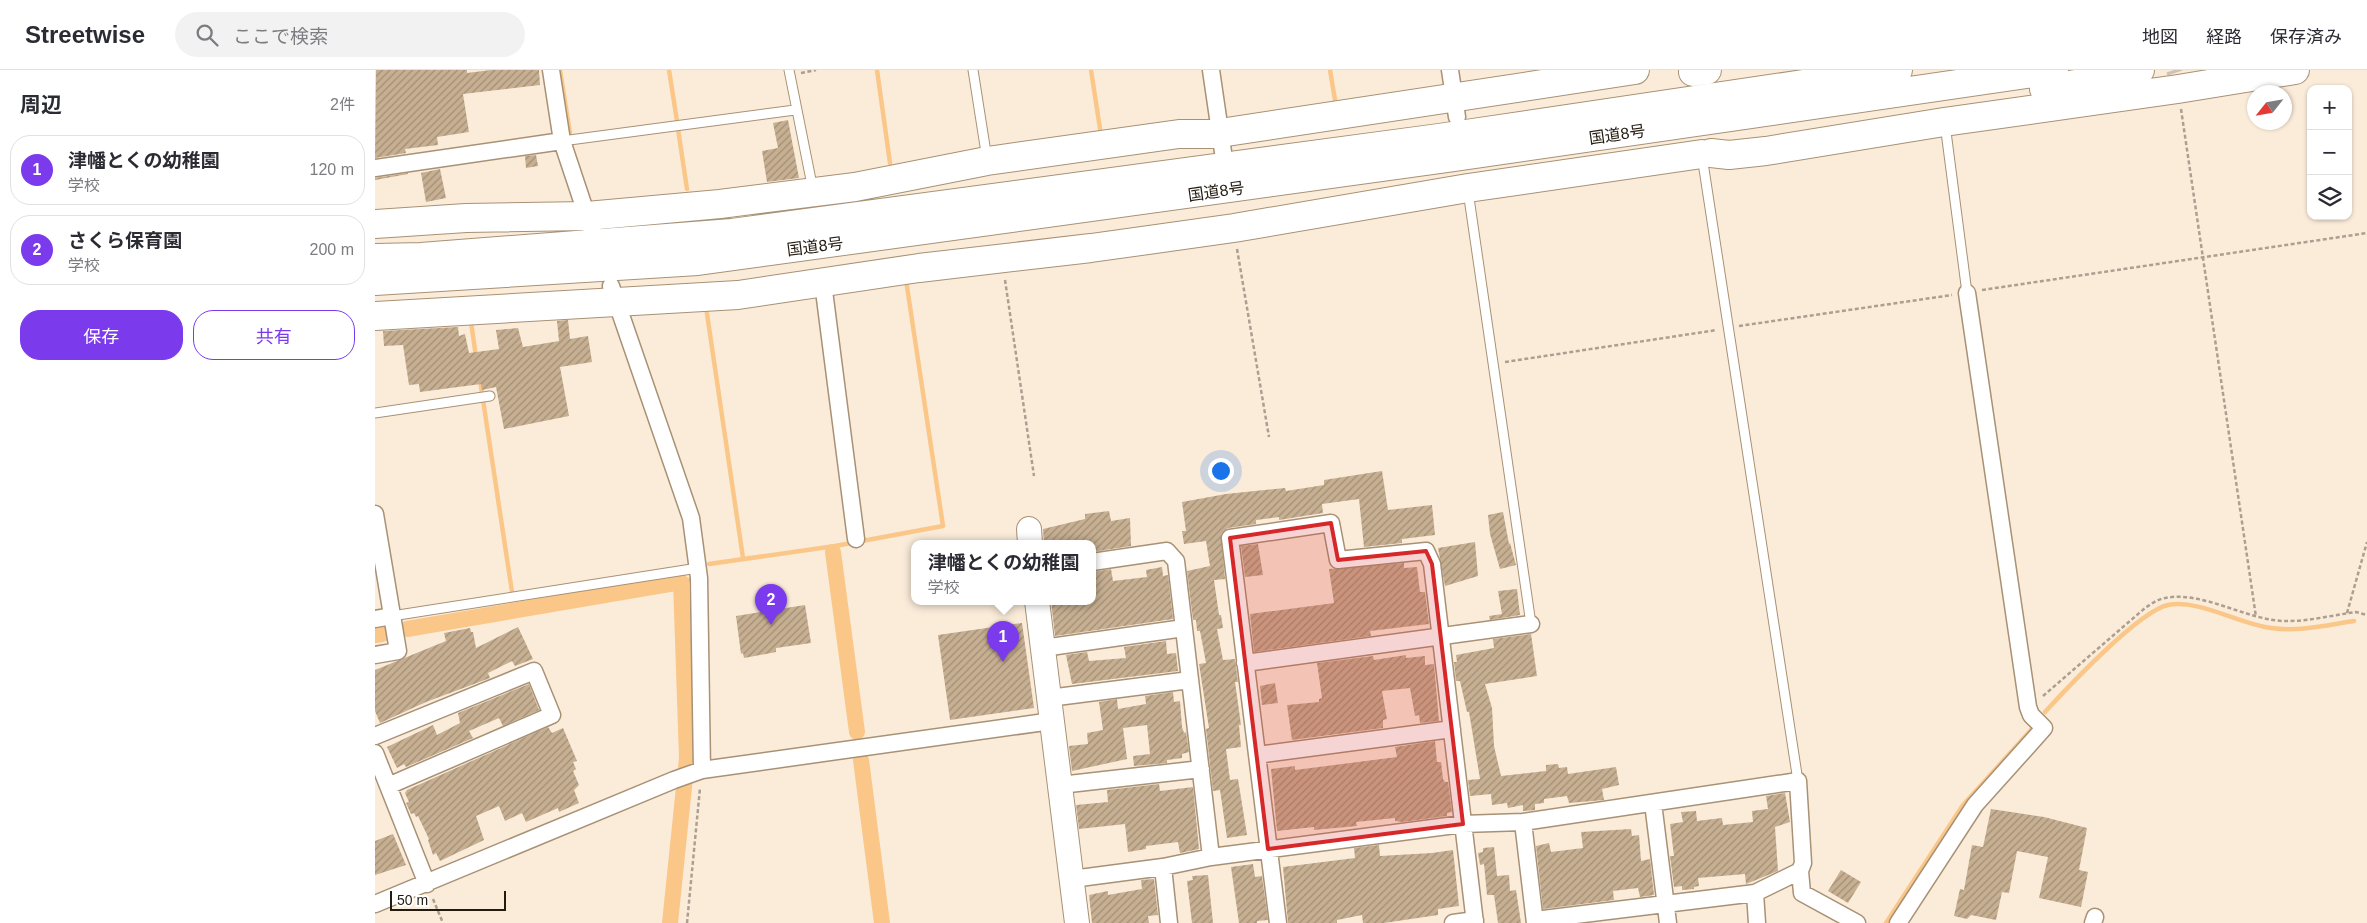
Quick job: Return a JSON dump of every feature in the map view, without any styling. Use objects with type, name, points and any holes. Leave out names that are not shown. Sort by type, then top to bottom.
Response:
[{"type":"highway","points":[[732,233],[747,222],[1131,157],[1219,140],[1455,108],[1635,70]]},
{"type":"highway","name":"国道8号","points":[[375,258],[421,257],[732,233],[1429,139],[1898,70]]},
{"type":"highway","name":"国道8号","points":[[375,281],[610,285],[698,261],[936,230],[2055,70]]},
{"type":"highway","points":[[375,316],[610,285],[738,294],[1234,228],[1467,179],[1724,145],[2101,80],[2140,70]]},
{"type":"highway","points":[[1704,148],[1729,155],[1766,151],[1944,122],[2178,89],[2295,70]]},
{"type":"highway","points":[[375,224],[466,218],[589,223],[855,188],[987,161],[1179,134],[1219,140]]},
{"type":"highway","points":[[610,285],[624,280],[811,265],[956,247],[1111,232],[1233,215],[1265,212],[1280,219]]},
{"type":"street","points":[[551,70],[563,141],[589,223]]},
{"type":"street","points":[[1211,70],[1219,140]]},
{"type":"street","points":[[1450,70],[1455,108]]},
{"type":"street","points":[[375,168],[563,141]]},
{"type":"street","points":[[823,282],[856,539]]},
{"type":"street","points":[[610,285],[691,518],[698,568],[702,770]]},
{"type":"street","points":[[1898,923],[1975,805],[2044,728],[2031,715],[2029,709],[1967,293]]},
{"type":"street","points":[[375,514],[377,538],[398,651],[375,655]]},
{"type":"street","points":[[1278,923],[1230,538],[1331,524],[1338,560],[1426,551],[1432,564],[1475,922],[1453,923]]},
{"type":"street","points":[[1096,561],[1167,551],[1176,561],[1211,857]]},
{"type":"street","points":[[1038,605],[1077,923]]},
{"type":"street","points":[[375,619],[392,616]]},
{"type":"street","points":[[1245,663],[1531,624]]},
{"type":"street","points":[[1043,648],[1184,628]]},
{"type":"street","points":[[375,736],[534,671],[552,715],[388,786]]},
{"type":"street","points":[[1049,698],[1190,680]]},
{"type":"street","points":[[375,904],[702,770],[1052,721]]},
{"type":"street","points":[[1257,755],[1452,729]]},
{"type":"street","points":[[375,753],[427,884]]},
{"type":"street","points":[[1060,785],[1201,769]]},
{"type":"street","points":[[1072,879],[1163,867],[1211,857],[1463,824],[1523,822],[1797,781],[1803,863],[1799,871],[1802,892],[1857,923]]},
{"type":"street","points":[[1653,803],[1667,923]]},
{"type":"street","points":[[1523,822],[1535,922],[1755,893],[1799,871]]},
{"type":"street","points":[[1163,867],[1169,923]]},
{"type":"street","points":[[1755,893],[1757,923]]},
{"type":"lane","points":[[789,70],[795,110],[814,193]]},
{"type":"lane","points":[[973,70],[987,161]]},
{"type":"lane","points":[[563,141],[795,110]]},
{"type":"lane","points":[[1944,122],[1967,293]]},
{"type":"lane","points":[[1704,148],[1727,328],[1797,781]]},
{"type":"lane","points":[[1467,179],[1531,624]]},
{"type":"lane","points":[[375,413],[488,396]]},
{"type":"lane","points":[[392,616],[698,568]]},
{"type":"path","points":[[2178,89],[2205,257],[2256,617]]},
{"type":"path","points":[[1234,228],[1269,437]]},
{"type":"path","points":[[1493,364],[2367,233]]},
{"type":"path","points":[[1002,258],[1034,476]]},
{"type":"path","points":[[2347,613],[2367,542]]},
{"type":"path","points":[[2029,709],[2126,623],[2145,608],[2163,598],[2174,596],[2212,603],[2256,617],[2288,622],[2356,612],[2367,615]]},
{"type":"path","points":[[687,923],[702,770]]},
{"type":"path","points":[[427,884],[443,923]]},
{"type":"highlighted area","points":[[1331,523],[1338,560],[1426,551],[1432,564],[1463,824],[1268,849],[1230,538]]},
{"type":"building","points":[[376,70],[467,70],[467,73],[491,70],[539,70],[540,85],[463,94],[469,132],[437,137],[438,145],[405,149],[406,153],[375,158]]},
{"type":"building","points":[[788,120],[799,178],[767,182],[762,151],[778,148],[773,123]]},
{"type":"building","points":[[536,155],[538,166],[526,168],[525,156]]},
{"type":"building","points":[[440,169],[446,198],[426,202],[421,173]]},
{"type":"building","points":[[408,174],[375,180],[375,178]]},
{"type":"building","points":[[568,320],[570,339],[588,336],[592,362],[560,367],[569,416],[504,429],[496,387],[482,390],[481,384],[420,392],[419,384],[409,385],[403,345],[384,346],[383,331],[458,327],[459,336],[465,334],[469,353],[499,349],[496,330],[518,328],[523,347],[559,341],[557,321]]},
{"type":"building","points":[[1382,471],[1388,510],[1432,505],[1435,535],[1402,539],[1402,543],[1364,547],[1359,499],[1322,504],[1323,513],[1279,520],[1279,517],[1256,520],[1256,524],[1228,528],[1221,534],[1225,579],[1214,580],[1219,615],[1221,615],[1223,628],[1217,629],[1223,660],[1235,659],[1238,682],[1235,682],[1241,725],[1239,725],[1241,747],[1226,749],[1230,780],[1238,779],[1247,835],[1227,838],[1220,790],[1213,791],[1206,729],[1209,728],[1199,664],[1206,663],[1200,631],[1197,631],[1196,620],[1193,620],[1187,571],[1210,566],[1206,541],[1184,544],[1182,531],[1186,531],[1182,502],[1226,494],[1285,488],[1286,491],[1324,485],[1324,480]]},
{"type":"building","points":[[1109,511],[1111,521],[1130,518],[1131,546],[1096,551],[1096,540],[1044,540],[1043,529],[1085,519],[1085,514]]},
{"type":"building","points":[[1503,512],[1509,544],[1516,565],[1500,569],[1490,534],[1488,515]]},
{"type":"building","points":[[1475,542],[1478,576],[1445,586],[1438,548]]},
{"type":"building","points":[[1258,544],[1263,575],[1245,577],[1241,546]]},
{"type":"building","points":[[1404,563],[1404,568],[1417,567],[1420,592],[1425,592],[1429,624],[1370,631],[1371,636],[1254,652],[1250,614],[1334,603],[1329,569]]},
{"type":"building","points":[[1162,567],[1163,576],[1168,575],[1173,619],[1055,636],[1051,605],[1096,605],[1096,572],[1111,569],[1113,581],[1147,577],[1146,570]]},
{"type":"building","points":[[1517,589],[1520,615],[1490,620],[1489,616],[1502,614],[1498,591]]},
{"type":"building","points":[[805,605],[811,643],[776,648],[776,652],[744,658],[743,653],[741,654],[736,616]]},
{"type":"building","points":[[1022,623],[1034,708],[950,720],[938,635]]},
{"type":"building","points":[[518,627],[533,659],[515,666],[512,661],[488,673],[490,678],[426,702],[380,723],[375,711],[375,670],[446,641],[444,633],[470,628],[471,632],[473,632],[476,648]]},
{"type":"building","points":[[1531,634],[1537,676],[1485,684],[1492,708],[1494,746],[1501,776],[1546,771],[1546,765],[1558,764],[1559,768],[1567,767],[1568,774],[1616,767],[1619,785],[1602,789],[1604,800],[1569,803],[1567,796],[1544,799],[1544,803],[1535,804],[1535,810],[1523,811],[1523,805],[1508,808],[1507,803],[1492,805],[1491,794],[1470,796],[1468,780],[1480,779],[1469,712],[1467,712],[1460,681],[1456,681],[1454,662],[1457,662],[1456,655],[1494,648],[1493,639]]},
{"type":"building","points":[[1166,641],[1167,654],[1176,653],[1178,671],[1072,684],[1066,655],[1087,652],[1089,661],[1126,658],[1124,647]]},
{"type":"building","points":[[1406,655],[1406,658],[1425,656],[1425,665],[1434,664],[1439,721],[1420,723],[1419,715],[1415,716],[1410,688],[1382,691],[1387,719],[1383,720],[1383,728],[1292,740],[1287,705],[1319,702],[1319,699],[1322,698],[1317,663],[1373,656],[1374,660]]},
{"type":"building","points":[[1275,683],[1278,703],[1262,705],[1260,686]]},
{"type":"building","points":[[529,684],[539,710],[503,726],[499,718],[469,731],[473,738],[406,767],[404,764],[397,768],[387,747],[433,725],[437,735],[460,723],[458,713]]},
{"type":"building","points":[[1173,692],[1174,702],[1180,701],[1182,727],[1184,733],[1186,732],[1189,752],[1182,754],[1182,758],[1167,760],[1167,763],[1134,766],[1133,756],[1150,754],[1147,725],[1123,728],[1127,759],[1072,771],[1069,746],[1088,744],[1087,733],[1103,730],[1099,702],[1117,699],[1118,709],[1146,704],[1145,696]]},
{"type":"building","points":[[548,727],[552,733],[563,728],[577,761],[573,762],[576,769],[573,771],[579,785],[574,790],[579,803],[559,812],[558,808],[526,822],[522,813],[505,821],[499,806],[476,816],[484,840],[440,861],[436,853],[433,855],[429,839],[418,816],[416,817],[414,813],[411,814],[406,803],[409,802],[405,793],[407,790]]},
{"type":"building","points":[[1435,741],[1437,762],[1441,762],[1443,779],[1445,782],[1448,782],[1452,812],[1447,813],[1447,816],[1402,822],[1395,821],[1395,818],[1356,822],[1357,826],[1314,830],[1314,827],[1277,831],[1271,769],[1295,766],[1295,770],[1397,757],[1395,747]]},
{"type":"building","points":[[1159,784],[1160,791],[1193,787],[1199,849],[1180,853],[1178,842],[1146,846],[1146,849],[1128,852],[1125,824],[1079,829],[1076,805],[1108,802],[1107,790]]},
{"type":"building","points":[[1785,793],[1790,822],[1775,827],[1778,871],[1746,884],[1745,874],[1698,878],[1699,886],[1694,887],[1694,889],[1682,890],[1682,886],[1674,887],[1670,856],[1674,856],[1670,824],[1683,822],[1681,812],[1696,811],[1697,821],[1722,818],[1723,825],[1753,822],[1752,811],[1768,809],[1766,796]]},
{"type":"building","points":[[1991,809],[2044,817],[2087,828],[2079,870],[2088,872],[2081,907],[2039,898],[2048,857],[2017,851],[2009,893],[2002,892],[1996,920],[1971,915],[1967,919],[1954,916],[1960,889],[1964,890],[1972,845],[1983,847]]},
{"type":"building","points":[[1631,829],[1632,836],[1639,835],[1641,861],[1650,859],[1654,895],[1640,897],[1638,888],[1613,891],[1614,900],[1543,909],[1536,846],[1549,843],[1551,852],[1583,848],[1581,832]]},
{"type":"building","points":[[393,834],[406,865],[375,875],[375,841]]},
{"type":"building","points":[[1379,845],[1380,856],[1453,850],[1459,906],[1438,909],[1438,915],[1384,923],[1363,923],[1362,915],[1337,920],[1337,923],[1288,923],[1283,867],[1355,858],[1354,848]]},
{"type":"building","points":[[1494,847],[1497,876],[1509,875],[1510,891],[1516,890],[1521,923],[1498,923],[1494,895],[1487,895],[1484,864],[1480,865],[1478,853],[1483,852],[1483,848]]},
{"type":"building","points":[[1253,864],[1255,877],[1262,876],[1268,920],[1257,921],[1257,923],[1239,923],[1231,867]]},
{"type":"building","points":[[1841,870],[1861,882],[1848,903],[1828,891]]},
{"type":"building","points":[[1208,875],[1213,923],[1192,923],[1187,881],[1193,880],[1192,876]]},
{"type":"building","points":[[1154,879],[1158,915],[1148,916],[1149,923],[1092,923],[1089,895],[1108,891],[1108,895],[1142,889],[1141,880]]},
{"type":"waterway","points":[[560,70],[570,133]]},
{"type":"waterway","points":[[669,70],[677,121]]},
{"type":"waterway","points":[[877,70],[890,163]]},
{"type":"waterway","points":[[1091,70],[1101,135]]},
{"type":"waterway","points":[[1330,70],[1336,106]]},
{"type":"waterway","points":[[678,129],[687,189]]},
{"type":"waterway","points":[[833,552],[835,546],[943,526],[906,280]]},
{"type":"waterway","points":[[706,307],[743,558]]},
{"type":"waterway","points":[[471,322],[476,357]]},
{"type":"waterway","points":[[480,380],[512,592]]},
{"type":"waterway","points":[[709,564],[835,546]]},
{"type":"waterway","points":[[833,552],[857,732]]},
{"type":"waterway","points":[[681,582],[689,580]]},
{"type":"waterway","points":[[407,629],[681,582],[687,758],[670,923]]},
{"type":"waterway","points":[[2045,712],[2122,635],[2155,610],[2168,605],[2193,606],[2259,626],[2281,629],[2313,628],[2354,621]]},
{"type":"waterway","points":[[515,606],[515,611]]},
{"type":"waterway","points":[[375,635],[382,634]]},
{"type":"waterway","points":[[1886,923],[1963,805],[2031,730]]},
{"type":"waterway","points":[[861,760],[882,923]]},
{"type":"place","name":"さくら保育園","points":[[771,625]]},
{"type":"place","name":"津幡とくの幼稚園","points":[[1003,662]]}]
